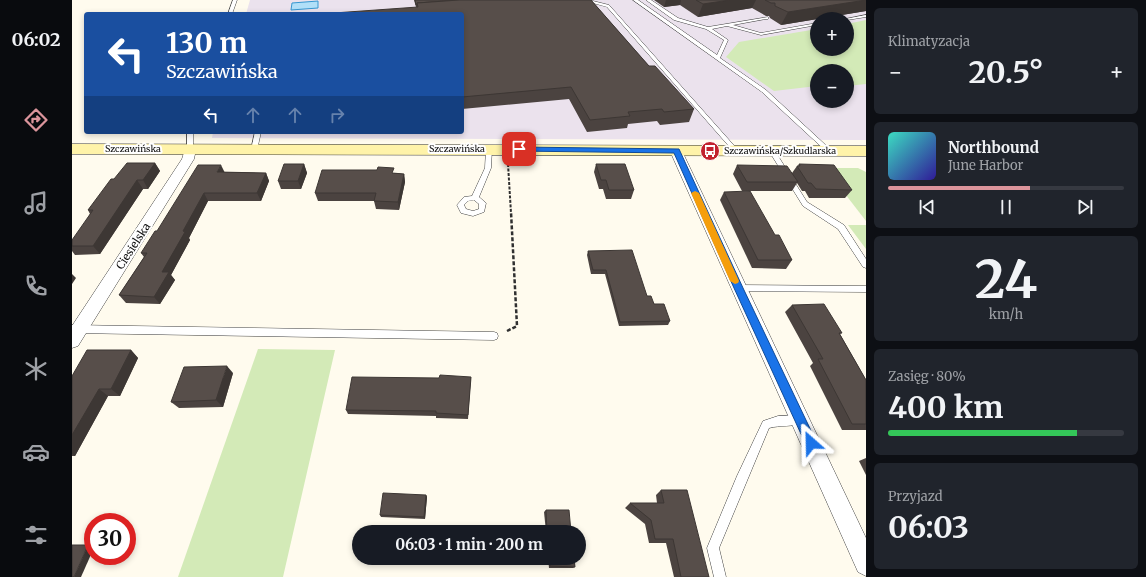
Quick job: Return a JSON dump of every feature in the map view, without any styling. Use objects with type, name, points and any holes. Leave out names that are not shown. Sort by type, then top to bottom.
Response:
[{"type":"street","name":"Szczawińska","points":[[72,149],[866,151]]},
{"type":"street","name":"Ciesielska","points":[[75,333],[188,159],[190,149]]},
{"type":"street","points":[[676,151],[866,564]]},
{"type":"lane","points":[[231,12],[235,0]]},
{"type":"lane","points":[[584,0],[608,6],[736,151]]},
{"type":"lane","points":[[635,0],[764,91],[829,151]]},
{"type":"lane","points":[[648,0],[676,19],[708,28],[726,40],[718,58]]},
{"type":"lane","points":[[854,18],[866,16]]},
{"type":"lane","points":[[708,28],[766,18]]},
{"type":"lane","points":[[728,24],[761,34],[810,25]]},
{"type":"lane","points":[[190,134],[190,149]]},
{"type":"lane","points":[[254,150],[258,134]]},
{"type":"lane","points":[[475,198],[488,168],[489,149]]},
{"type":"lane","points":[[772,151],[805,204],[841,227],[866,265]]},
{"type":"lane","points":[[738,288],[866,289]]},
{"type":"lane","points":[[75,333],[494,336]]},
{"type":"lane","points":[[720,577],[713,548],[766,424],[778,421],[800,420]]},
{"type":"path","points":[[494,336],[517,326],[508,160]]},
{"type":"shaded area","points":[[250,0],[866,0],[866,140],[212,138],[213,134],[464,134],[464,12],[247,12]]},
{"type":"green space","points":[[866,20],[866,84],[854,85],[854,64],[810,64],[810,87],[774,91],[726,57],[739,42],[810,30],[810,56],[854,56],[854,23]]},
{"type":"green space","points":[[825,168],[858,168],[866,172],[866,221]]},
{"type":"green space","points":[[848,225],[866,225],[866,249]]},
{"type":"green space","points":[[258,349],[335,350],[283,577],[178,577]]},
{"type":"water","points":[[318,1],[318,8],[291,10],[292,3]]},
{"type":"building","points":[[415,0],[459,0],[417,3],[416,5]]},
{"type":"building","points":[[459,0],[591,0],[649,66],[655,66],[694,109],[664,112],[662,109],[628,112],[630,116],[590,120],[571,87],[464,97],[464,12],[348,12],[418,7],[417,3]]},
{"type":"building","points":[[696,0],[730,0],[703,4]]},
{"type":"building","points":[[765,0],[866,0],[788,12],[775,6],[775,3]]},
{"type":"building","points":[[127,163],[155,163],[143,180],[137,180],[93,246],[72,246],[72,240],[93,210],[88,210],[111,179],[114,179]]},
{"type":"building","points":[[284,164],[304,164],[298,181],[278,181]]},
{"type":"building","points":[[596,164],[625,164],[634,190],[609,190],[606,180],[601,180]]},
{"type":"building","points":[[799,164],[834,165],[852,190],[816,189],[811,183],[808,183],[797,166],[800,166]]},
{"type":"building","points":[[198,165],[221,165],[217,172],[266,173],[257,193],[204,193],[183,231],[185,232],[162,272],[169,272],[154,297],[119,295],[147,253],[141,253],[155,231],[157,231]]},
{"type":"building","points":[[737,165],[787,166],[798,182],[747,182]]},
{"type":"building","points":[[378,167],[394,168],[392,173],[404,174],[398,202],[374,201],[376,193],[315,193],[322,170],[377,170]]},
{"type":"building","points":[[750,191],[775,235],[779,235],[792,260],[758,260],[724,192]]},
{"type":"building","points":[[632,250],[647,296],[651,296],[654,304],[664,304],[670,321],[620,322],[606,270],[593,270],[588,251]]},
{"type":"building","points":[[824,304],[842,333],[839,333],[866,380],[866,424],[852,424],[818,359],[823,359],[792,305]]},
{"type":"building","points":[[87,350],[131,350],[111,389],[99,389],[72,435],[72,376]]},
{"type":"building","points":[[227,366],[216,400],[171,402],[184,367]]},
{"type":"building","points":[[440,375],[471,377],[468,415],[436,413],[436,411],[346,410],[352,377],[439,378]]},
{"type":"building","points":[[661,490],[687,490],[709,577],[681,577],[673,539],[655,539],[651,520],[630,503],[664,503]]},
{"type":"building","points":[[383,493],[426,495],[424,517],[380,515]]},
{"type":"building","points":[[546,510],[569,510],[570,525],[547,525]]},
{"type":"building","points":[[72,545],[84,545],[84,554],[74,577],[72,577]]},
{"type":"building","points":[[575,565],[575,567],[550,566]]},
{"type":"slow traffic","points":[[695,193],[735,281]]},
{"type":"place","name":"Szczawińska/Szkudlarska","points":[[710,151]]},
{"type":"route","points":[[519,149],[676,151],[738,288],[811,443]]}]
